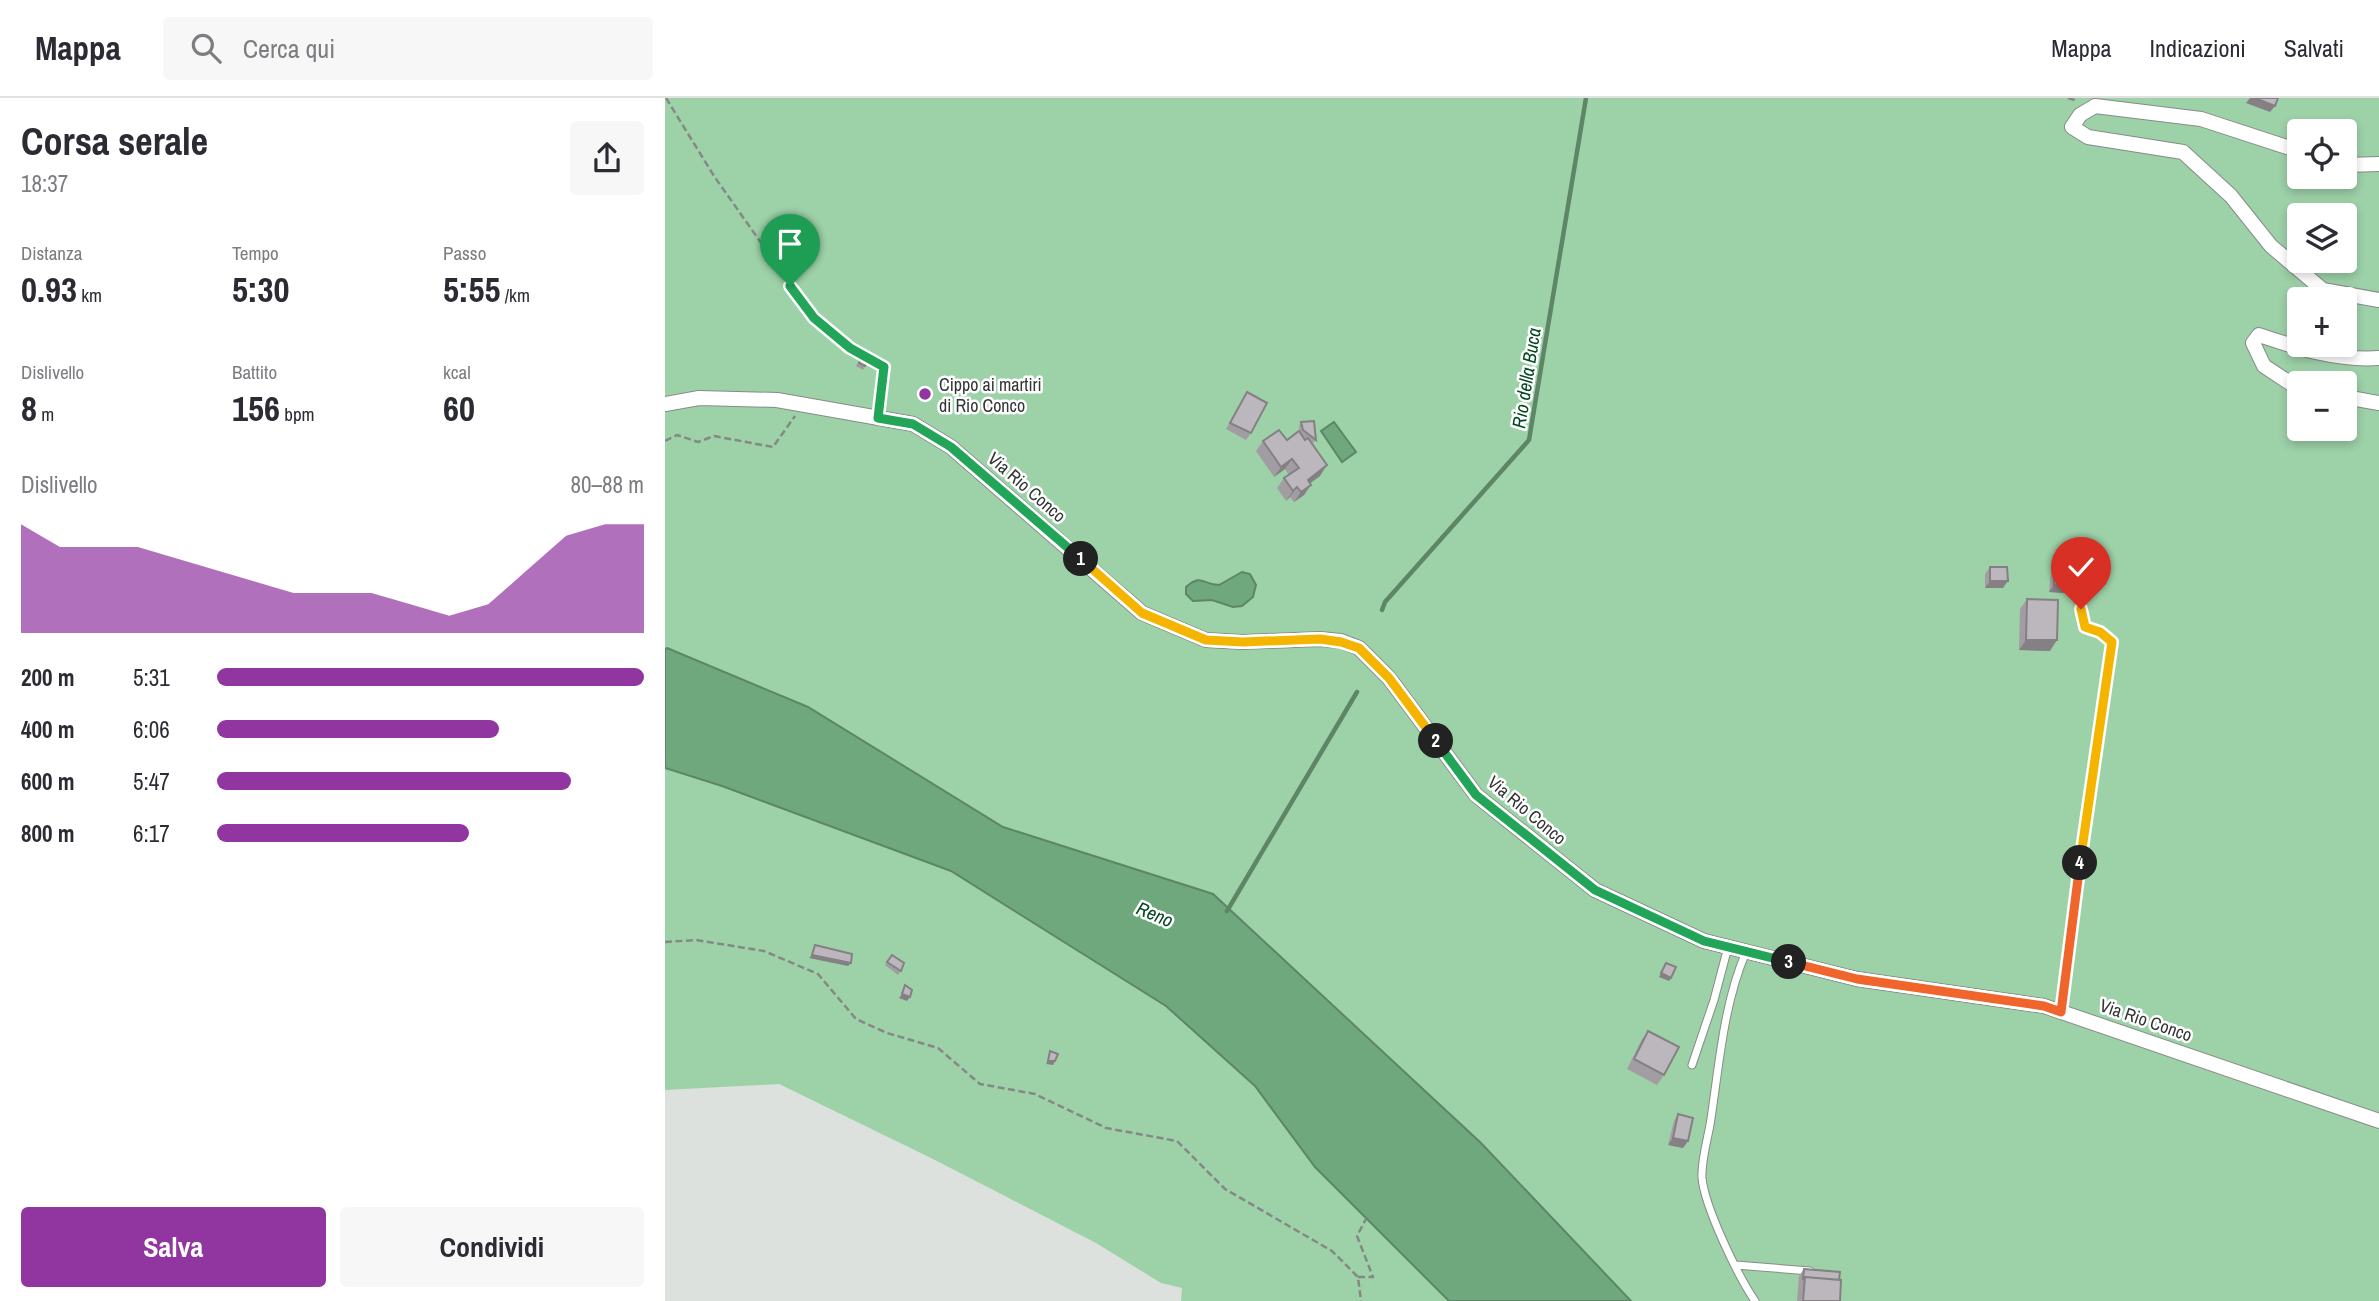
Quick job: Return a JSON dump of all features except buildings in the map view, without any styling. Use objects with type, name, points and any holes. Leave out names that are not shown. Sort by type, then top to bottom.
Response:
[{"type":"street","points":[[2287,147],[2201,119],[2095,106],[2080,115],[2072,127],[2088,137],[2183,152],[2231,196],[2271,246],[2323,290],[2379,300]]},
{"type":"street","points":[[2357,165],[2379,164]]},
{"type":"street","points":[[2287,381],[2264,366],[2253,343],[2259,335],[2310,352],[2379,358]]},
{"type":"street","name":"Via Rio Conco","points":[[665,404],[699,398],[777,400],[913,424],[951,447],[1142,613],[1206,640],[1243,642],[1320,639],[1359,648],[1389,678],[1476,795],[1595,890],[1704,941],[1857,979],[2044,1006],[2379,1121]]},
{"type":"street","points":[[2357,399],[2379,403]]},
{"type":"lane","points":[[2061,1012],[2112,642],[2100,632],[2085,627],[2081,609]]},
{"type":"lane","points":[[1692,1065],[1728,947]]},
{"type":"lane","points":[[1746,952],[1738,972],[1727,1024],[1702,1177],[1714,1217],[1745,1286],[1755,1301]]},
{"type":"lane","points":[[1736,1265],[1822,1273]]},
{"type":"path","points":[[666,98],[714,176],[814,318],[850,348],[884,367],[878,418]]},
{"type":"path","points":[[665,441],[677,435],[698,442],[714,436],[773,447],[801,404]]},
{"type":"path","points":[[665,942],[697,940],[764,951],[818,974],[856,1019],[887,1033],[938,1048],[980,1084],[1035,1094],[1106,1128],[1177,1140],[1225,1189],[1332,1251],[1358,1277],[1361,1301]]},
{"type":"path","points":[[1358,1277],[1373,1277],[1357,1236],[1366,1219]]},
{"type":"shaded area","points":[[665,98],[2379,98],[2379,1301],[1181,1301],[1182,1288],[1161,1283],[1096,1243],[779,1084],[665,1090]]},
{"type":"water","points":[[1334,422],[1356,452],[1342,462],[1321,431]]},
{"type":"water","points":[[1242,572],[1250,574],[1256,585],[1253,597],[1242,606],[1233,607],[1212,600],[1193,601],[1186,594],[1186,587],[1196,581],[1219,585]]},
{"type":"water","name":"Reno","points":[[667,648],[808,707],[1003,827],[1213,894],[1481,1143],[1631,1301],[1449,1301],[1315,1167],[1255,1086],[1166,1006],[951,871],[722,786],[665,768]]},
{"type":"waterway","name":"Rio della Buca","points":[[1382,610],[1385,602],[1529,440],[1586,98]]},
{"type":"waterway","points":[[1227,911],[1357,692]]},
{"type":"place","name":"Cippo ai martiri di Rio Conco","points":[[925,394]]},
{"type":"route","points":[[790,286],[814,318],[850,348],[884,367],[878,418],[913,424],[951,447],[1142,613],[1206,640],[1243,642],[1320,639],[1359,648],[1389,678],[1476,795],[1595,890],[1704,941],[1857,979],[2044,1006],[2061,1012],[2112,642],[2100,632],[2085,627],[2081,609]]}]
